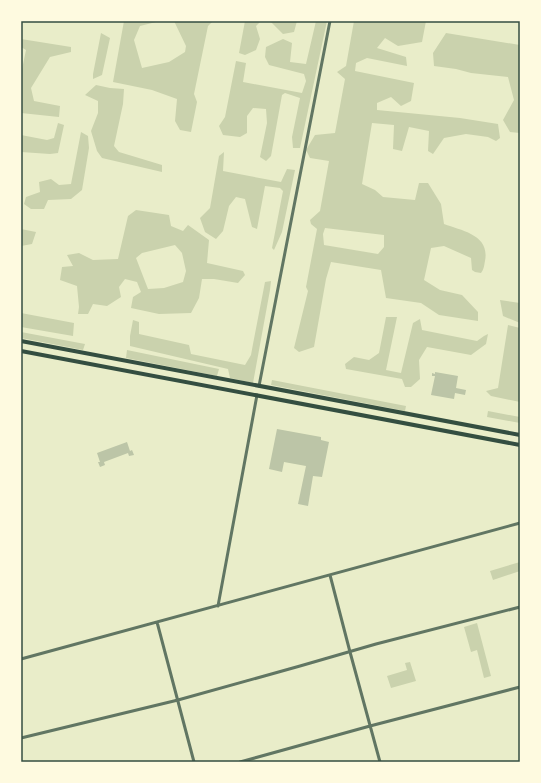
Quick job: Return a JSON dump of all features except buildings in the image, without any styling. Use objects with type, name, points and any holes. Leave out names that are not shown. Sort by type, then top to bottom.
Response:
[{"type":"main road","points":[[21,341],[520,435]]},
{"type":"main road","points":[[21,351],[520,445]]},
{"type":"main road","points":[[257,395],[259,386]]},
{"type":"street","points":[[259,386],[330,21]]},
{"type":"street","points":[[218,606],[257,395]]},
{"type":"street","points":[[21,659],[520,523]]},
{"type":"street","points":[[330,575],[380,762]]},
{"type":"street","points":[[21,738],[178,700],[376,644],[520,607]]},
{"type":"street","points":[[157,622],[194,762]]},
{"type":"street","points":[[240,762],[370,726],[520,688]]},
{"type":"green space","points":[[124,21],[160,21],[140,26],[134,40],[142,68],[169,62],[185,52],[186,46],[174,21],[213,21],[208,26],[194,94],[197,102],[191,132],[180,130],[175,121],[177,99],[152,90],[113,82]]},
{"type":"green space","points":[[245,21],[261,21],[256,26],[260,39],[256,50],[245,55],[239,53]]},
{"type":"green space","points":[[270,21],[297,21],[294,32],[283,34]]},
{"type":"green space","points":[[316,21],[327,21],[300,148],[293,148],[292,137],[300,98],[285,93],[282,95],[271,156],[266,161],[260,157],[267,123],[266,109],[253,108],[247,116],[247,133],[240,137],[223,135],[219,126],[225,117],[236,61],[246,63],[243,82],[302,93],[306,81],[304,74],[269,65],[265,57],[266,47],[283,39],[292,43],[290,62],[306,64]]},
{"type":"green space","points":[[354,21],[426,21],[422,42],[398,46],[385,38],[377,48],[406,57],[407,66],[367,58],[356,63],[355,71],[414,83],[411,101],[401,106],[391,97],[377,103],[377,110],[460,118],[498,124],[500,138],[496,141],[488,137],[466,134],[444,138],[433,154],[428,151],[429,131],[409,127],[402,151],[393,149],[394,125],[372,123],[362,184],[375,190],[383,197],[415,200],[419,183],[428,183],[441,204],[444,224],[474,235],[479,240],[483,245],[485,252],[485,261],[481,273],[472,270],[471,258],[444,246],[431,248],[424,280],[440,290],[462,295],[478,312],[478,321],[439,315],[421,303],[386,298],[381,270],[331,262],[326,279],[314,347],[299,352],[294,348],[308,291],[306,287],[317,229],[311,224],[310,220],[320,211],[329,161],[310,158],[306,150],[315,135],[335,133],[345,79],[337,72],[346,66]],"holes":[[[325,228],[384,235],[384,247],[378,254],[324,245],[323,234]]]},
{"type":"green space","points":[[101,33],[110,38],[102,75],[93,79],[93,74]]},
{"type":"green space","points":[[446,33],[520,45],[520,133],[510,132],[503,120],[514,100],[508,77],[471,73],[434,66],[433,53]]},
{"type":"green space","points":[[21,39],[71,47],[71,52],[50,57],[31,88],[34,101],[60,106],[59,117],[21,113],[21,74],[26,50],[21,47]]},
{"type":"green space","points":[[96,85],[124,89],[123,104],[114,146],[119,152],[162,165],[162,172],[102,158],[97,151],[91,131],[98,113],[98,101],[85,95]]},
{"type":"green space","points":[[58,123],[64,125],[58,153],[50,154],[21,152],[21,135],[47,140],[54,138]]},
{"type":"green space","points":[[81,132],[88,136],[89,148],[82,190],[71,199],[48,200],[44,209],[31,209],[24,204],[26,197],[40,192],[39,182],[51,179],[59,185],[71,184]]},
{"type":"green space","points":[[224,152],[223,171],[281,182],[287,169],[295,170],[282,232],[274,250],[272,248],[283,191],[280,188],[265,186],[257,229],[252,227],[245,199],[236,197],[229,206],[223,231],[216,239],[205,232],[200,218],[210,208],[219,156]]},
{"type":"green space","points":[[136,210],[169,215],[171,226],[183,231],[188,225],[209,240],[207,263],[243,271],[245,275],[238,283],[214,279],[202,279],[199,298],[191,313],[159,314],[131,308],[133,297],[141,292],[137,282],[125,279],[119,287],[121,297],[107,306],[93,304],[88,314],[78,314],[79,307],[77,286],[60,280],[62,267],[73,266],[67,255],[79,253],[93,260],[118,259],[128,216]],"holes":[[[175,245],[182,253],[186,271],[183,282],[164,288],[148,289],[136,258],[142,253]]]},
{"type":"green space","points":[[21,229],[36,232],[32,244],[21,246]]},
{"type":"green space","points":[[271,281],[253,383],[230,378],[228,369],[130,346],[133,320],[139,322],[139,334],[189,345],[191,354],[245,365],[251,355],[265,282]]},
{"type":"green space","points":[[500,300],[520,303],[520,323],[503,316]]},
{"type":"green space","points":[[21,313],[74,323],[73,336],[21,327]]},
{"type":"green space","points":[[386,317],[397,317],[386,370],[401,373],[413,323],[420,319],[422,330],[477,341],[488,334],[486,344],[471,355],[427,347],[419,360],[420,379],[411,387],[405,387],[402,379],[346,369],[345,364],[354,357],[369,360],[379,353]]},
{"type":"green space","points":[[508,325],[520,328],[520,402],[491,396],[486,391],[498,388]]},
{"type":"green space","points":[[21,332],[85,344],[83,350],[21,338]]},
{"type":"green space","points":[[127,350],[219,369],[217,376],[126,358]]},
{"type":"green space","points":[[272,380],[406,406],[405,411],[271,385]]},
{"type":"green space","points":[[488,411],[520,417],[520,423],[487,417]]},
{"type":"green space","points":[[520,562],[520,571],[493,580],[490,571]]},
{"type":"green space","points":[[477,623],[491,676],[484,678],[477,650],[471,652],[464,627]]},
{"type":"green space","points":[[410,662],[416,681],[391,688],[387,676],[407,670],[405,663]]}]
